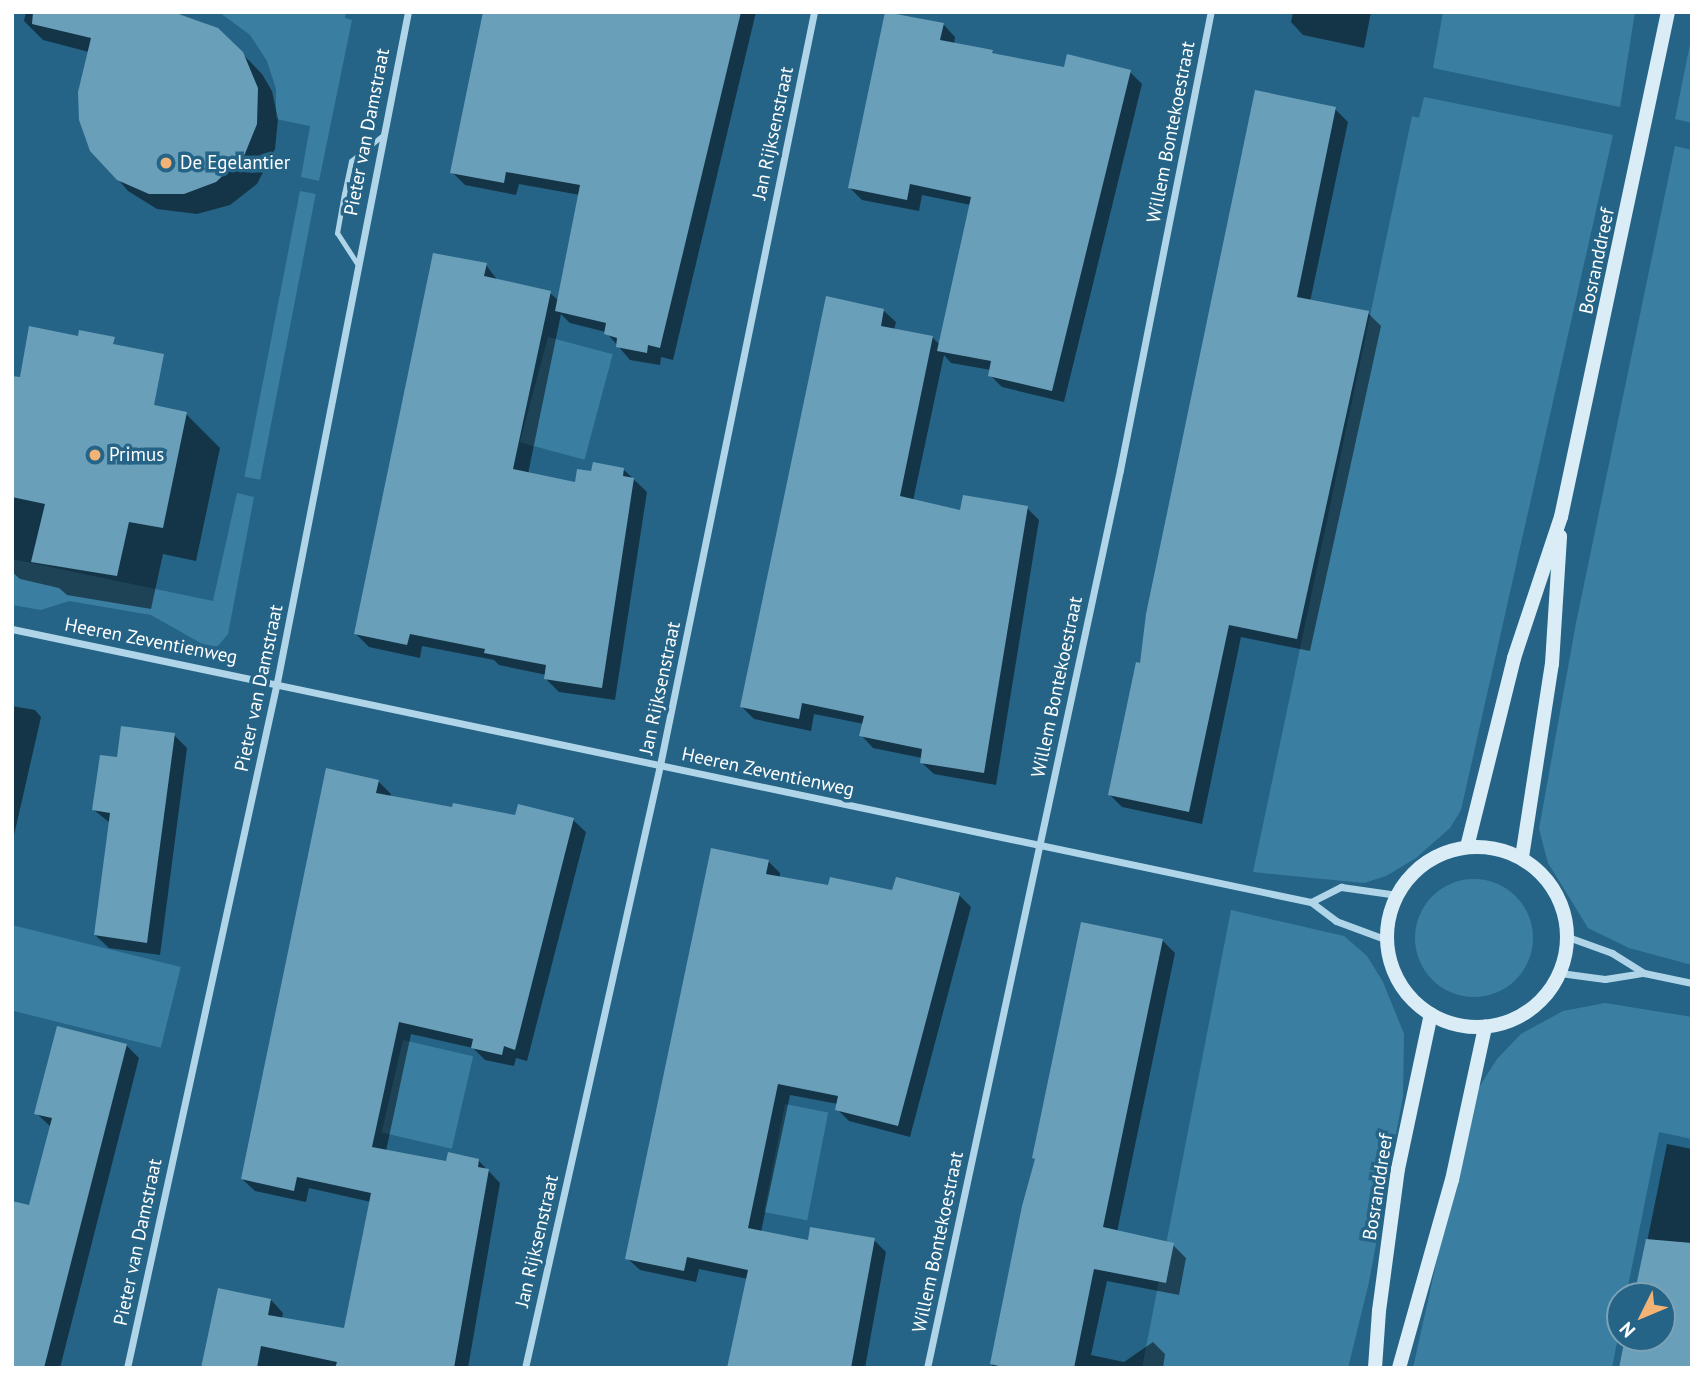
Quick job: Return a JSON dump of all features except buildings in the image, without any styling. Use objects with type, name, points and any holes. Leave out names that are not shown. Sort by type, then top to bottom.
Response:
[{"type":"main road","name":"Bosranddreef","points":[[1467,847],[1514,658],[1561,517],[1668,12]]},
{"type":"main road","name":"Bosranddreef","points":[[1522,857],[1552,664],[1561,517]]},
{"type":"main road","points":[[1467,847],[1495,848],[1522,857],[1546,878],[1563,905],[1568,937],[1560,973],[1543,1000],[1516,1018],[1485,1027],[1457,1025],[1431,1014],[1408,995],[1393,969],[1387,940],[1397,895],[1422,866],[1439,855],[1467,847]]},
{"type":"main road","name":"Bosranddreef","points":[[1375,1368],[1379,1311],[1398,1169],[1431,1014]]},
{"type":"main road","points":[[1399,1368],[1452,1180],[1485,1027]]},
{"type":"street","name":"Pieter van Damstraat","points":[[127,1368],[277,682],[408,12]]},
{"type":"street","name":"Jan Rijksenstraat","points":[[525,1368],[660,765],[814,12]]},
{"type":"street","name":"Willem Bontekoestraat","points":[[927,1368],[1120,470],[1211,12]]},
{"type":"street","name":"Heeren Zeventienweg","points":[[12,628],[277,682],[1038,847],[1311,902],[1336,921],[1387,940]]},
{"type":"street","points":[[1311,902],[1342,887],[1397,895]]},
{"type":"street","points":[[1568,937],[1612,953],[1644,973],[1692,983]]},
{"type":"street","points":[[1560,973],[1605,979],[1644,973]]},
{"type":"lane","points":[[358,265],[337,233],[344,194],[351,161],[383,135]]},
{"type":"shaded area","points":[[219,12],[346,12],[345,18],[352,20],[319,181],[301,177],[310,126],[276,119],[276,89],[267,61],[250,35]]},
{"type":"shaded area","points":[[1443,12],[1635,12],[1620,107],[1433,68]]},
{"type":"shaded area","points":[[1692,34],[1692,123],[1675,119]]},
{"type":"shaded area","points":[[1424,97],[1613,135],[1461,810],[1450,828],[1416,858],[1386,876],[1364,883],[1253,872],[1412,116],[1419,118]]},
{"type":"shaded area","points":[[1675,146],[1692,150],[1692,965],[1629,948],[1588,928],[1548,863],[1539,829],[1576,623]]},
{"type":"shaded area","points":[[300,191],[316,194],[260,480],[244,477]]},
{"type":"shaded area","points":[[548,337],[613,354],[585,460],[520,442]]},
{"type":"shaded area","points":[[237,493],[254,497],[228,634],[218,646],[206,646],[151,615],[69,601],[41,610],[12,605],[12,559],[213,601]]},
{"type":"shaded area","points":[[1474,879],[1497,883],[1516,896],[1529,915],[1533,938],[1529,961],[1516,980],[1497,993],[1474,997],[1451,993],[1432,980],[1419,961],[1415,938],[1419,915],[1432,896],[1451,883]]},
{"type":"shaded area","points":[[1231,910],[1344,936],[1367,956],[1383,982],[1404,1034],[1403,1096],[1369,1282],[1348,1368],[1142,1368]]},
{"type":"shaded area","points":[[12,925],[181,967],[161,1048],[12,1011]]},
{"type":"shaded area","points":[[1605,1003],[1692,1017],[1692,1139],[1659,1132],[1629,1282],[1606,1282],[1606,1352],[1615,1352],[1612,1368],[1413,1368],[1473,1097],[1497,1059],[1521,1034],[1563,1011]]},
{"type":"shaded area","points":[[403,1040],[473,1056],[452,1149],[382,1133]]},
{"type":"shaded area","points":[[785,1104],[828,1112],[807,1220],[764,1212]]},
{"type":"place","name":"De Egelantier","points":[[166,163]]},
{"type":"place","name":"Primus","points":[[95,455]]}]
